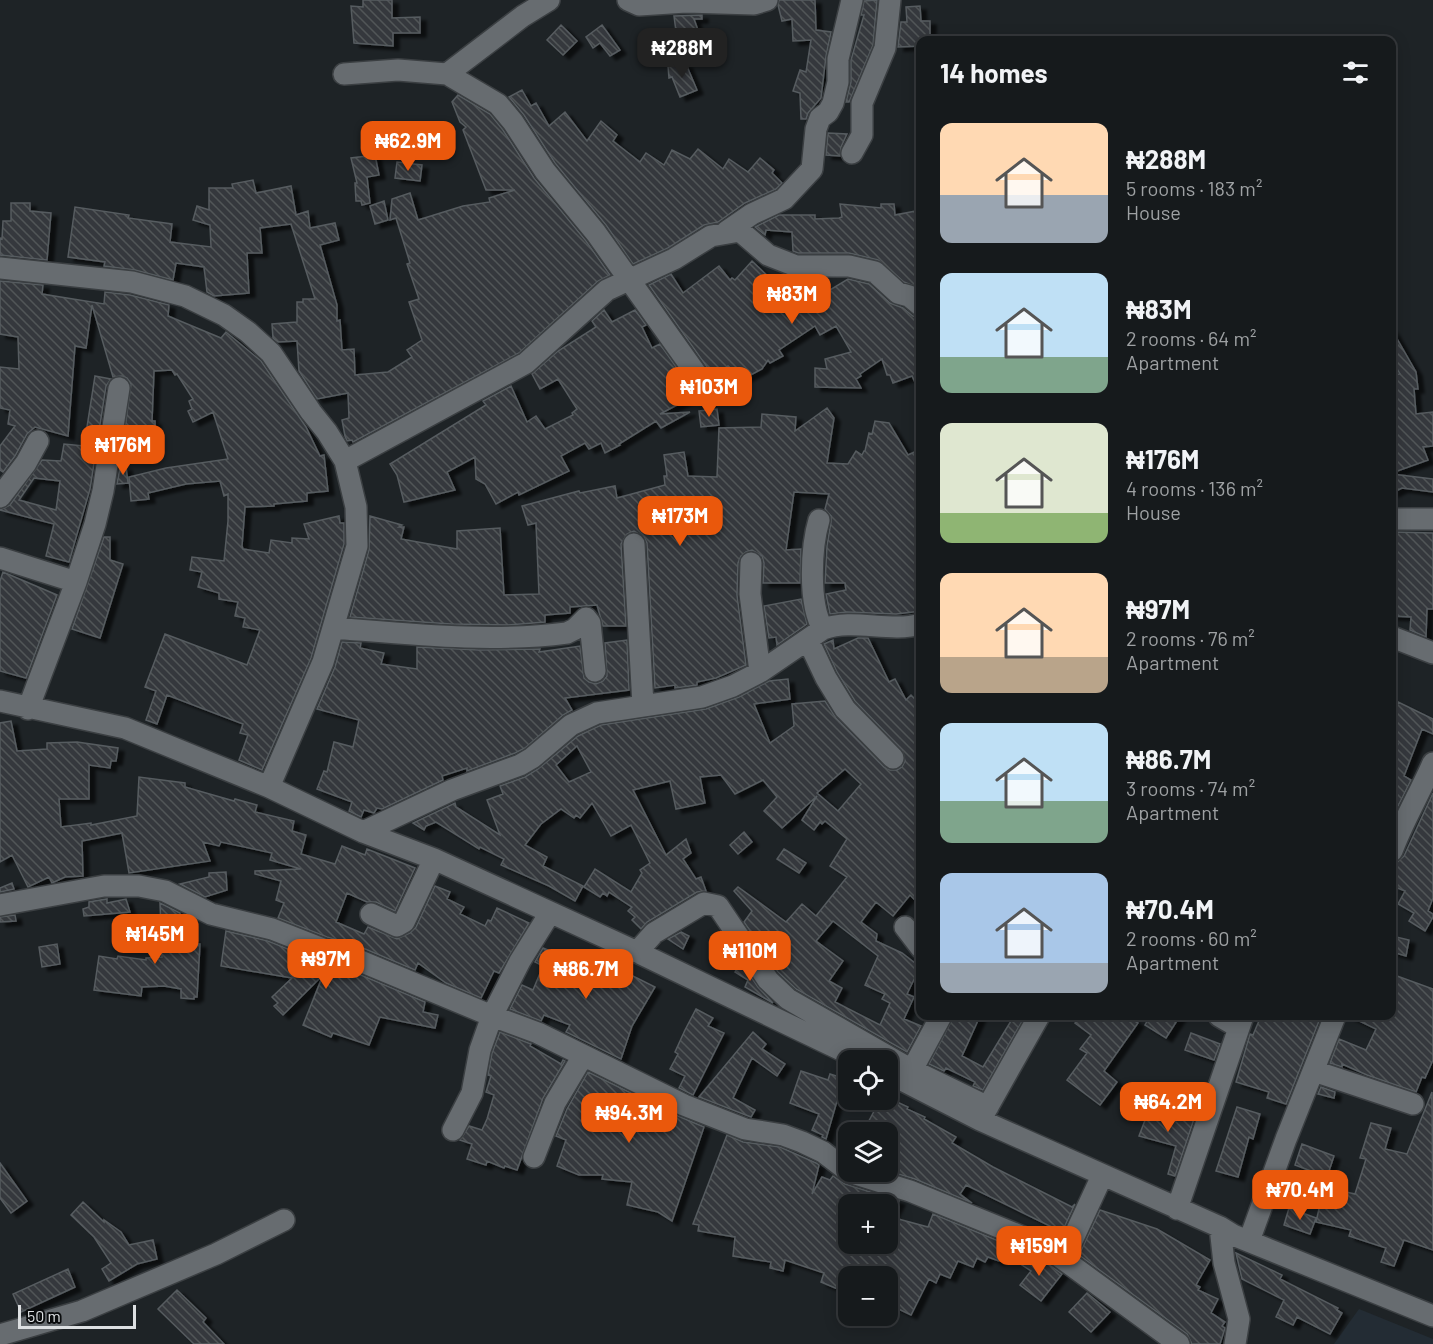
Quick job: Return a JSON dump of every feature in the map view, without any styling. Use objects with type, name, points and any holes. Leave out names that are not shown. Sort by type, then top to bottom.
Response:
[{"type":"street","points":[[447,74],[523,16],[549,0]]},
{"type":"street","points":[[628,0],[639,4],[686,2],[754,4],[767,0]]},
{"type":"street","points":[[726,232],[752,214],[784,199],[812,170],[816,129],[820,118],[828,112],[833,103],[838,82],[838,59],[852,0]]},
{"type":"street","points":[[852,153],[862,135],[862,103],[885,48],[890,0]]},
{"type":"street","points":[[344,74],[398,70],[447,74],[498,104],[513,122],[545,171],[631,280],[707,389]]},
{"type":"street","points":[[345,460],[526,363],[607,290],[674,259],[711,236],[740,231],[768,255],[796,266],[849,266],[875,272],[898,293],[909,296],[916,302]]},
{"type":"street","points":[[0,268],[132,282],[185,296],[224,315],[248,332],[271,353],[345,460],[356,507],[357,546],[323,662],[269,787]]},
{"type":"street","points":[[28,709],[76,582],[95,524],[103,491],[119,388]]},
{"type":"street","points":[[0,497],[26,463],[38,441]]},
{"type":"street","points":[[1396,519],[1433,519]]},
{"type":"street","points":[[819,520],[812,552],[816,609],[815,634],[826,678],[845,709],[893,758]]},
{"type":"street","points":[[634,544],[643,705]]},
{"type":"street","points":[[0,558],[76,582]]},
{"type":"street","points":[[751,563],[750,594],[760,672]]},
{"type":"street","points":[[333,628],[507,638],[567,633],[575,629],[586,618],[590,622],[595,671]]},
{"type":"street","points":[[363,832],[452,790],[520,765],[532,758],[571,725],[597,713],[702,697],[733,686],[760,672],[815,634],[844,624],[899,627],[916,625]]},
{"type":"street","points":[[1396,639],[1433,653]]},
{"type":"street","points":[[0,701],[28,709],[125,728],[269,787],[363,832],[434,859],[841,1050]]},
{"type":"street","points":[[1396,840],[1433,763]]},
{"type":"street","points":[[371,914],[397,926],[404,922],[434,859]]},
{"type":"street","points":[[0,905],[104,886],[139,886],[165,891],[211,914],[272,929],[353,958],[538,1033],[684,1105],[745,1129],[783,1135],[802,1142],[823,1152],[849,1172],[910,1191],[1045,1246],[1179,1344]]},
{"type":"street","points":[[636,952],[654,933],[704,903],[718,906],[768,980],[788,999],[902,1075],[984,1114],[1102,1176],[1249,1241],[1433,1316]]},
{"type":"street","points":[[453,1130],[472,1093],[480,1050],[492,1016],[520,961],[550,913]]},
{"type":"street","points":[[905,927],[916,941]]},
{"type":"street","points":[[902,1075],[938,1020]]},
{"type":"street","points":[[984,1114],[1037,1020]]},
{"type":"street","points":[[1249,1241],[1333,1020]]},
{"type":"street","points":[[1177,1209],[1240,1021]]},
{"type":"street","points":[[534,1157],[553,1109],[580,1061],[580,1054]]},
{"type":"street","points":[[1314,1071],[1413,1104]]},
{"type":"street","points":[[1064,1258],[1102,1176]]},
{"type":"street","points":[[0,1335],[82,1311],[216,1254],[284,1220]]},
{"type":"street","points":[[1220,1227],[1224,1263],[1239,1319],[1235,1344]]},
{"type":"shaded area","points":[[1359,1309],[1433,1339],[1433,1344],[1334,1344]]},
{"type":"building","points":[[363,0],[392,0],[392,18],[420,17],[420,33],[393,33],[393,46],[354,43],[351,6],[363,7]]},
{"type":"building","points":[[779,0],[815,0],[816,30],[831,32],[821,98],[808,113],[806,119],[801,119],[800,93],[793,91],[800,70],[806,72],[811,40],[793,41],[792,19],[782,21]]},
{"type":"building","points":[[877,0],[873,45],[849,102],[846,102],[851,82],[851,60],[864,15],[861,15],[864,1]]},
{"type":"building","points":[[920,6],[921,21],[930,21],[930,36],[916,36],[916,46],[898,47],[901,22],[907,22],[906,7]]},
{"type":"building","points":[[702,15],[702,19],[694,19],[703,44],[680,53],[675,39],[677,39],[674,16]]},
{"type":"building","points":[[561,25],[577,41],[563,55],[547,40]]},
{"type":"building","points":[[602,25],[620,50],[610,56],[600,43],[593,48],[586,37]]},
{"type":"building","points":[[686,64],[697,90],[680,97],[672,77],[669,78],[668,66]]},
{"type":"building","points":[[522,90],[531,106],[536,103],[549,126],[565,112],[587,141],[601,121],[617,135],[613,141],[640,162],[646,153],[664,165],[672,150],[690,159],[698,149],[723,169],[729,159],[748,172],[760,158],[774,170],[772,173],[782,183],[776,189],[745,203],[718,222],[704,225],[668,248],[633,264],[606,225],[555,163],[524,115],[509,97]]},
{"type":"building","points":[[458,95],[490,114],[534,178],[586,241],[610,275],[598,281],[519,353],[353,442],[352,440],[347,441],[342,420],[349,418],[348,393],[317,399],[299,371],[297,341],[278,342],[273,338],[272,324],[297,322],[297,302],[303,302],[303,299],[315,299],[291,224],[260,228],[262,253],[247,253],[249,293],[214,296],[207,292],[204,267],[176,263],[173,280],[135,270],[104,266],[105,262],[68,257],[75,207],[172,224],[170,242],[211,247],[210,225],[193,220],[197,206],[209,210],[209,188],[233,188],[232,184],[253,180],[256,193],[291,186],[296,215],[308,211],[310,228],[335,223],[339,240],[320,245],[337,305],[342,350],[354,349],[355,375],[388,372],[412,357],[407,350],[422,340],[409,302],[419,299],[407,264],[410,263],[396,218],[390,220],[392,199],[410,193],[418,220],[463,206],[490,202],[489,198],[515,190],[486,190],[463,130],[466,127],[460,122],[452,102]]},
{"type":"building","points":[[828,133],[847,134],[840,156],[826,155]]},
{"type":"building","points":[[375,155],[379,175],[367,177],[370,203],[362,205],[361,201],[356,201],[355,183],[357,183],[351,158]]},
{"type":"building","points":[[397,162],[422,165],[420,181],[395,178]]},
{"type":"building","points":[[384,201],[388,220],[375,224],[370,206]]},
{"type":"building","points":[[11,203],[30,203],[30,211],[51,213],[47,260],[0,255],[3,221],[11,221]]},
{"type":"building","points":[[840,204],[881,208],[881,204],[894,204],[895,215],[916,211],[916,287],[904,282],[878,260],[849,253],[798,253],[793,251],[792,232],[766,230],[765,235],[755,227],[779,215],[815,215],[815,219],[842,217]]},
{"type":"building","points":[[752,261],[779,287],[792,278],[809,279],[820,296],[848,279],[869,284],[890,303],[916,317],[916,384],[912,376],[893,383],[890,375],[887,375],[882,359],[856,379],[861,388],[815,387],[815,368],[827,369],[825,359],[851,352],[836,326],[820,335],[815,326],[779,350],[783,356],[770,363],[768,360],[762,369],[743,379],[728,366],[714,377],[649,285],[671,274],[683,293],[719,266],[730,280],[732,278],[735,280]]},
{"type":"building","points":[[0,281],[43,285],[42,294],[104,304],[105,292],[130,295],[169,305],[168,316],[221,338],[226,332],[261,361],[306,427],[320,456],[324,455],[328,491],[307,493],[307,501],[245,507],[243,549],[269,553],[271,540],[292,543],[292,538],[309,539],[304,524],[339,516],[340,523],[344,523],[344,544],[311,658],[262,770],[239,760],[248,735],[240,733],[243,724],[167,695],[157,724],[146,720],[156,691],[145,687],[165,634],[247,665],[260,630],[243,627],[245,618],[235,616],[238,602],[219,599],[219,593],[198,587],[202,572],[190,570],[192,557],[224,561],[228,494],[224,496],[220,481],[186,484],[148,493],[149,499],[131,501],[129,477],[166,468],[228,459],[213,412],[193,422],[188,411],[192,409],[189,401],[193,399],[177,374],[175,375],[172,370],[154,371],[152,421],[155,421],[156,451],[128,451],[128,444],[123,443],[131,384],[127,378],[122,376],[113,377],[92,305],[86,348],[75,346],[68,436],[35,427],[27,434],[3,472],[0,470],[0,446],[15,426],[8,424],[10,410],[0,408],[0,367],[19,369],[18,337],[0,334]]},
{"type":"building","points":[[604,310],[612,322],[635,310],[646,325],[642,327],[652,348],[660,344],[696,395],[660,414],[690,412],[661,428],[656,421],[605,453],[601,443],[589,449],[585,443],[561,456],[569,471],[519,495],[518,492],[496,504],[485,484],[476,479],[475,457],[447,472],[455,490],[404,502],[397,475],[390,464],[486,405],[483,401],[511,386],[527,422],[536,416],[545,429],[573,415],[572,413],[577,409],[558,379],[540,389],[532,374],[558,351],[596,327],[592,321]]},
{"type":"building","points":[[1396,337],[1416,372],[1418,389],[1414,389],[1416,414],[1433,412],[1433,446],[1423,447],[1428,460],[1396,472],[1396,374],[1400,374],[1396,367]]},
{"type":"building","points":[[95,376],[111,379],[106,386],[90,489],[69,562],[46,556],[54,524],[0,510],[10,505],[42,460],[61,461],[64,444],[84,446]],"holes":[[[34,478],[60,481],[56,510],[19,500]]]},
{"type":"building","points":[[827,408],[834,418],[827,463],[848,464],[856,451],[862,455],[869,433],[872,434],[875,421],[889,423],[908,455],[916,451],[916,612],[896,614],[847,612],[830,614],[826,594],[846,590],[845,583],[825,583],[831,516],[825,509],[829,494],[794,492],[786,550],[801,549],[800,583],[763,583],[762,556],[752,550],[741,556],[738,563],[737,595],[746,665],[716,678],[697,682],[697,685],[655,688],[647,543],[644,537],[634,531],[627,534],[621,544],[626,626],[603,626],[597,605],[570,607],[570,613],[545,615],[545,622],[508,625],[451,624],[350,617],[369,550],[370,516],[402,525],[399,527],[404,527],[401,539],[457,549],[457,531],[500,528],[504,595],[539,594],[536,523],[528,525],[522,506],[579,491],[580,493],[615,486],[617,498],[665,485],[664,476],[667,476],[664,455],[684,452],[688,476],[717,477],[719,428],[761,427],[762,414],[796,417],[795,431]]},
{"type":"building","points":[[717,409],[719,425],[701,427],[699,411]]},
{"type":"building","points":[[126,467],[128,483],[117,484],[120,468]]},
{"type":"building","points":[[1396,474],[1433,479],[1433,492],[1402,488],[1396,491]]},
{"type":"building","points":[[1396,532],[1433,533],[1433,609],[1427,609],[1426,637],[1410,630],[1411,617],[1396,616]]},
{"type":"building","points":[[104,537],[110,537],[110,560],[123,564],[100,638],[72,629]]},
{"type":"building","points":[[3,572],[57,595],[26,678],[0,671],[0,581]]},
{"type":"building","points":[[801,599],[807,624],[777,645],[776,637],[769,638],[764,606]]},
{"type":"building","points":[[858,638],[868,638],[889,682],[895,679],[906,700],[911,695],[916,700],[916,896],[914,899],[910,895],[893,916],[876,902],[861,922],[877,934],[876,941],[902,953],[916,964],[916,975],[907,994],[914,997],[904,1019],[921,1026],[907,1052],[796,989],[778,972],[744,922],[752,911],[734,891],[738,887],[786,922],[802,904],[816,916],[847,877],[830,866],[847,839],[825,821],[822,824],[820,822],[814,830],[802,820],[817,796],[782,828],[764,811],[777,797],[763,780],[735,794],[721,775],[700,777],[705,803],[676,809],[670,781],[633,790],[666,855],[686,839],[691,853],[683,859],[696,879],[701,877],[706,891],[697,892],[647,922],[641,929],[632,920],[635,917],[628,911],[632,907],[609,892],[607,896],[603,893],[600,897],[584,887],[595,869],[631,892],[642,873],[640,870],[650,863],[631,825],[611,836],[592,803],[580,818],[576,815],[574,818],[561,809],[541,824],[525,845],[547,857],[543,866],[583,886],[575,901],[549,886],[501,865],[504,859],[480,847],[479,849],[436,822],[426,826],[424,830],[413,823],[455,803],[456,807],[500,835],[487,800],[503,794],[500,786],[525,777],[538,769],[578,736],[601,725],[706,709],[739,697],[769,681],[788,679],[790,699],[754,704],[770,743],[794,726],[792,704],[825,701],[836,718],[884,767],[897,770],[905,761],[902,750],[855,701],[837,672],[824,644],[833,640],[834,649]],"holes":[[[577,746],[591,772],[569,782],[556,765]],[[845,769],[861,784],[838,811],[817,793]],[[833,921],[878,956],[865,985],[885,994],[882,999],[890,1003],[880,1025],[835,1002],[842,988],[829,981],[843,961],[816,941]]]},
{"type":"building","points":[[627,640],[629,690],[565,698],[572,710],[525,748],[515,753],[467,771],[467,768],[442,776],[443,780],[382,809],[377,808],[374,813],[364,810],[361,817],[349,811],[352,802],[317,789],[324,771],[327,772],[334,742],[353,747],[359,720],[317,709],[335,667],[342,642],[361,643],[360,648],[384,653],[381,664],[417,669],[417,647],[479,650],[540,649],[539,652],[580,646],[584,678],[596,684],[607,676],[605,643]]},
{"type":"building","points":[[1398,702],[1433,719],[1433,734],[1422,729],[1404,776],[1411,780],[1396,810],[1396,748],[1398,744],[1396,743]]},
{"type":"building","points":[[11,721],[17,751],[47,749],[47,743],[77,742],[118,748],[116,761],[111,761],[110,768],[89,765],[89,799],[59,799],[61,827],[91,823],[91,825],[137,816],[139,777],[185,783],[185,787],[257,805],[255,812],[294,821],[292,831],[306,835],[301,854],[335,864],[342,846],[365,855],[367,849],[415,868],[395,911],[347,893],[336,922],[364,934],[368,927],[397,939],[410,933],[416,927],[435,886],[450,892],[447,899],[464,907],[460,914],[485,926],[488,920],[491,921],[497,908],[529,923],[499,973],[494,971],[481,998],[446,983],[418,963],[415,970],[358,946],[278,918],[284,903],[276,900],[281,881],[255,874],[255,871],[301,869],[270,860],[272,853],[221,842],[219,846],[203,842],[210,861],[129,873],[122,833],[82,841],[83,876],[65,877],[52,883],[49,877],[28,887],[12,855],[0,862],[0,723]]},
{"type":"building","points":[[1433,793],[1433,898],[1428,911],[1433,914],[1433,917],[1425,931],[1409,921],[1414,913],[1398,904],[1405,891],[1396,887],[1396,863],[1404,856]]},
{"type":"building","points":[[744,832],[752,842],[738,854],[730,845]]},
{"type":"building","points":[[784,849],[806,863],[799,873],[777,859]]},
{"type":"building","points":[[226,872],[227,890],[205,897],[180,884],[209,877],[209,873]]},
{"type":"building","points":[[12,883],[14,889],[0,892],[0,888]]},
{"type":"building","points":[[107,899],[107,903],[126,899],[130,912],[84,916],[83,909],[89,907],[89,902]]},
{"type":"building","points":[[160,903],[180,913],[181,939],[194,939],[194,944],[200,944],[197,997],[194,999],[181,998],[181,989],[164,986],[142,987],[141,996],[94,990],[99,956],[146,960],[146,958],[162,957]]},
{"type":"building","points":[[15,915],[16,921],[0,922],[0,917]]},
{"type":"building","points":[[226,931],[268,941],[318,961],[349,970],[425,1002],[423,1012],[438,1015],[435,1028],[380,1017],[369,1045],[333,1033],[331,1037],[303,1025],[323,975],[283,1015],[274,1006],[278,1003],[272,997],[292,978],[221,966]]},
{"type":"building","points":[[681,932],[689,936],[683,949],[668,939]]},
{"type":"building","points":[[1396,937],[1409,940],[1406,956],[1396,953]]},
{"type":"building","points":[[57,944],[60,964],[42,967],[39,947]]},
{"type":"building","points":[[543,948],[572,961],[576,953],[600,965],[601,962],[622,973],[623,971],[655,987],[632,1026],[621,1059],[566,1032],[570,1025],[544,1015],[541,1021],[510,1009],[522,985],[533,990],[543,966],[535,962]]},
{"type":"building","points":[[741,962],[758,987],[773,1003],[745,987],[748,980],[735,972]]},
{"type":"building","points":[[1397,976],[1433,989],[1433,1060],[1416,1092],[1342,1064],[1342,1067],[1330,1063],[1339,1039],[1366,1050],[1376,1029],[1357,1020],[1396,1020]]},
{"type":"building","points":[[696,1009],[713,1018],[708,1026],[724,1033],[693,1095],[679,1088],[685,1076],[670,1069],[678,1054],[675,1052]]},
{"type":"building","points":[[952,1020],[978,1020],[962,1056],[983,1067],[1012,1020],[1023,1020],[983,1090],[973,1086],[975,1082],[946,1068],[944,1071],[929,1064]]},
{"type":"building","points":[[1077,1020],[1133,1020],[1138,1023],[1104,1071],[1117,1082],[1100,1105],[1067,1080],[1087,1053],[1080,1049],[1091,1035],[1075,1023]]},
{"type":"building","points":[[1148,1020],[1177,1020],[1166,1038],[1145,1025]]},
{"type":"building","points":[[1259,1020],[1319,1020],[1286,1104],[1267,1098],[1269,1092],[1236,1082],[1250,1034],[1253,1035]]},
{"type":"building","points":[[500,1032],[531,1044],[530,1046],[561,1064],[563,1060],[565,1061],[543,1098],[517,1170],[505,1166],[504,1168],[487,1161],[486,1165],[467,1159],[472,1144],[460,1140],[469,1126],[482,1130],[487,1119],[494,1095],[486,1092],[491,1076],[488,1075],[492,1053]]},
{"type":"building","points":[[753,1032],[766,1044],[762,1049],[785,1064],[777,1076],[752,1058],[733,1098],[755,1110],[751,1117],[699,1097]]},
{"type":"building","points":[[1191,1033],[1220,1044],[1214,1060],[1185,1050]]},
{"type":"building","points":[[801,1071],[828,1080],[830,1074],[838,1077],[838,1101],[826,1139],[812,1130],[819,1114],[790,1103]]},
{"type":"building","points":[[588,1072],[704,1127],[672,1221],[658,1212],[627,1205],[632,1182],[602,1179],[603,1175],[579,1175],[557,1166],[566,1140],[556,1136],[567,1109]]},
{"type":"building","points":[[1321,1087],[1335,1092],[1334,1098],[1318,1094]]},
{"type":"building","points":[[1432,1092],[1433,1250],[1404,1240],[1394,1266],[1381,1262],[1386,1248],[1349,1236],[1351,1230],[1316,1222],[1324,1187],[1355,1194],[1366,1159],[1360,1158],[1371,1123],[1391,1128],[1385,1149],[1407,1154]]},
{"type":"building","points":[[898,1102],[908,1107],[907,1109],[925,1117],[924,1119],[956,1137],[952,1143],[993,1167],[1072,1207],[1075,1204],[1062,1232],[966,1185],[960,1194],[972,1203],[898,1174],[898,1122],[868,1122],[875,1110],[898,1110]]},
{"type":"building","points":[[1150,1107],[1180,1120],[1182,1115],[1194,1119],[1175,1176],[1168,1174],[1176,1146],[1139,1136]]},
{"type":"building","points":[[1237,1107],[1260,1114],[1253,1139],[1249,1137],[1238,1177],[1216,1171]]},
{"type":"building","points":[[727,1135],[743,1142],[780,1147],[819,1165],[812,1194],[822,1177],[830,1180],[833,1176],[838,1182],[877,1194],[838,1194],[838,1254],[898,1254],[898,1219],[928,1227],[933,1214],[1006,1244],[999,1261],[988,1257],[985,1262],[977,1258],[973,1267],[958,1261],[950,1278],[940,1274],[936,1283],[929,1279],[911,1315],[898,1309],[898,1266],[838,1266],[838,1289],[821,1282],[824,1273],[785,1260],[783,1271],[770,1268],[771,1262],[733,1256],[735,1237],[698,1231],[699,1225],[693,1224]]},
{"type":"building","points":[[1302,1144],[1334,1156],[1327,1177],[1295,1165]]},
{"type":"building","points":[[0,1163],[27,1201],[11,1213],[0,1198]]},
{"type":"building","points":[[83,1202],[104,1222],[104,1220],[121,1232],[129,1245],[153,1240],[157,1259],[137,1264],[109,1281],[102,1269],[111,1263],[94,1237],[71,1215]]},
{"type":"building","points":[[1289,1208],[1316,1218],[1310,1234],[1284,1225]]},
{"type":"building","points":[[1100,1210],[1157,1229],[1210,1260],[1196,1285],[1200,1287],[1198,1290],[1218,1299],[1211,1313],[1225,1322],[1222,1326],[1225,1328],[1220,1344],[1192,1344],[1187,1334],[1079,1255]]},
{"type":"building","points":[[1236,1253],[1282,1275],[1280,1279],[1338,1308],[1337,1310],[1342,1313],[1330,1334],[1297,1317],[1293,1325],[1276,1317],[1284,1300],[1242,1279]]},
{"type":"building","points":[[1030,1254],[1039,1257],[1062,1274],[1041,1301],[1020,1285],[1031,1271],[1022,1265]]},
{"type":"building","points":[[68,1269],[75,1287],[21,1312],[13,1294]]},
{"type":"building","points":[[177,1290],[206,1318],[203,1322],[224,1344],[194,1344],[158,1309]]},
{"type":"building","points":[[1087,1293],[1110,1312],[1091,1332],[1069,1312]]}]
